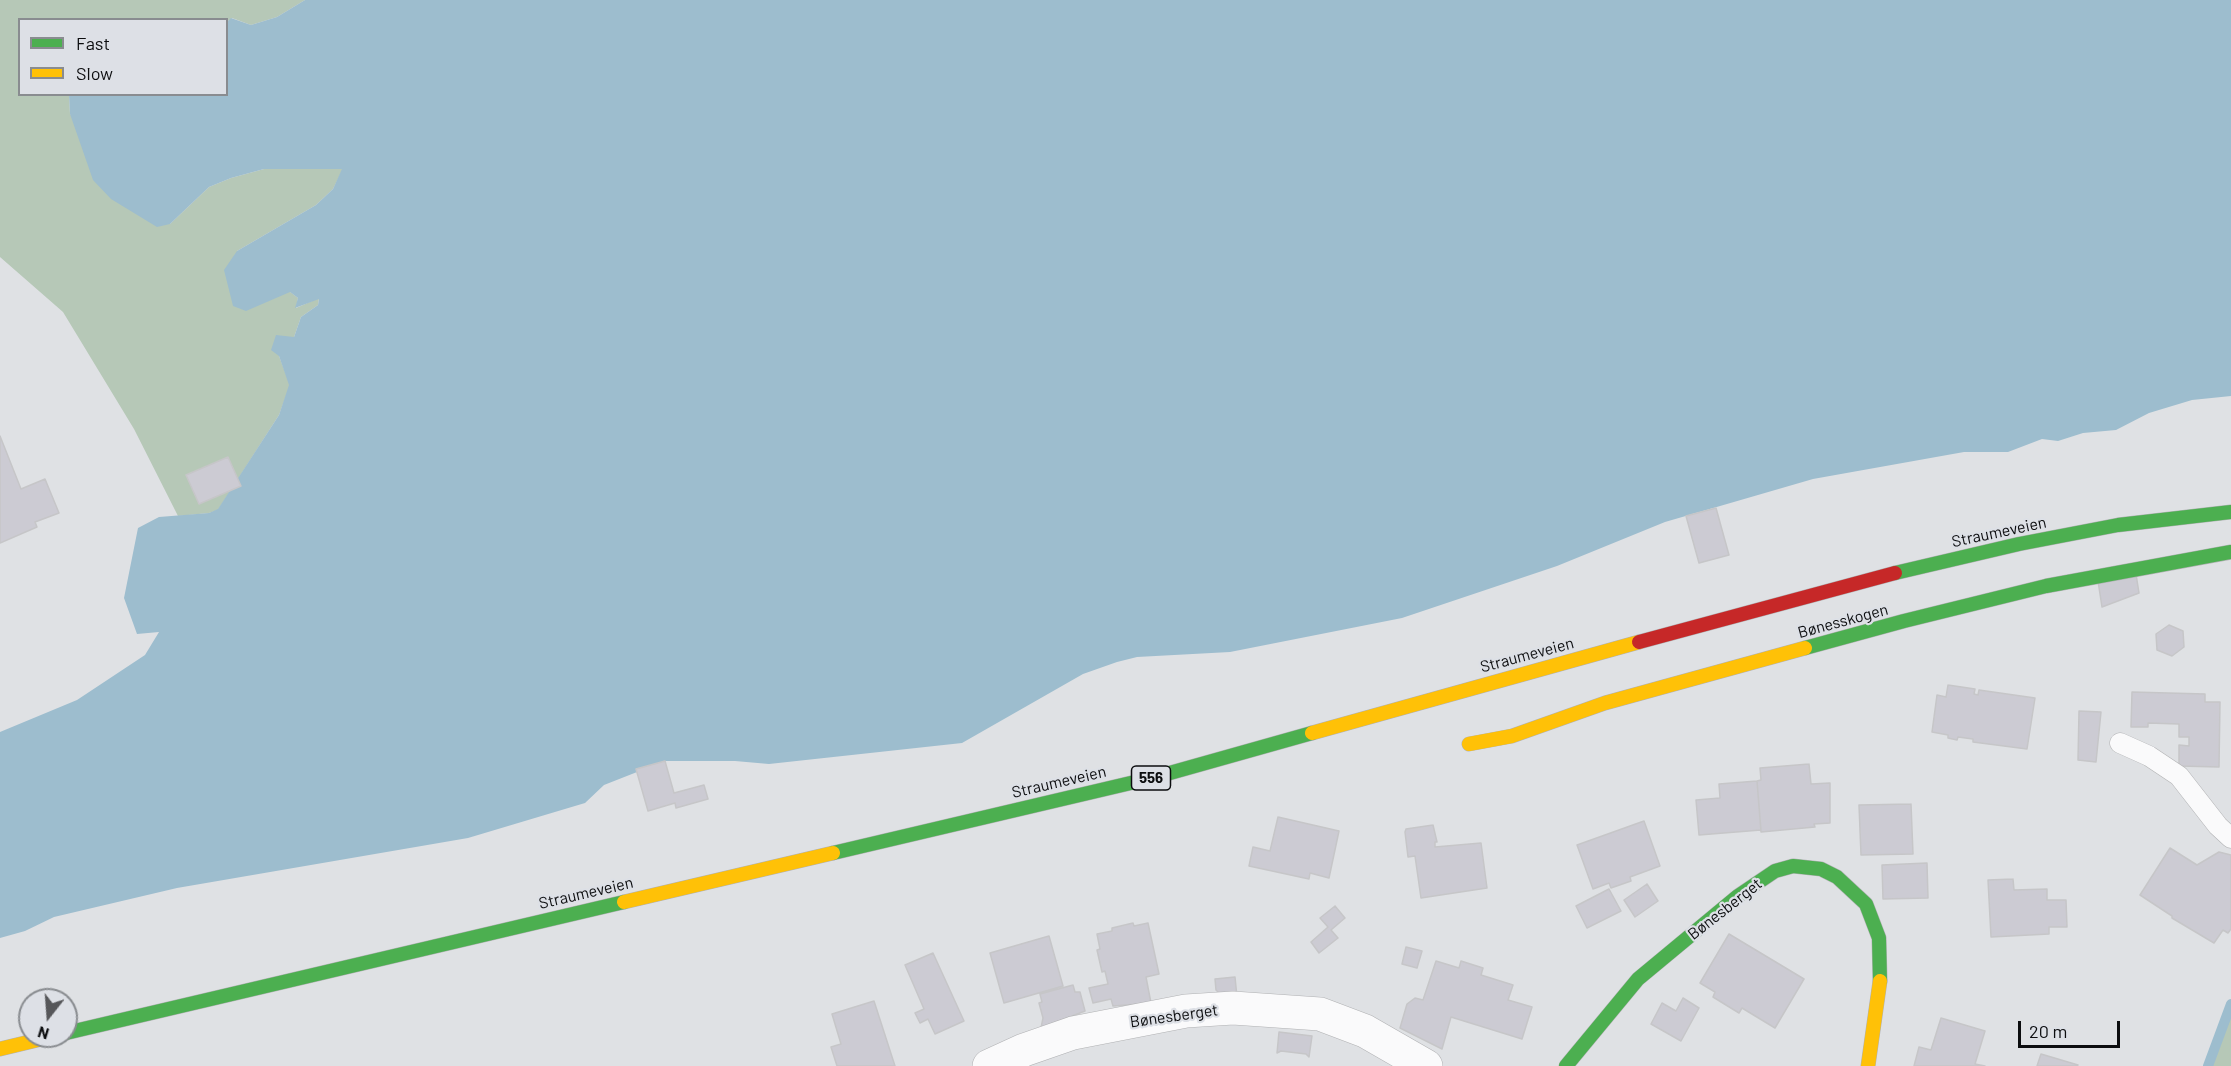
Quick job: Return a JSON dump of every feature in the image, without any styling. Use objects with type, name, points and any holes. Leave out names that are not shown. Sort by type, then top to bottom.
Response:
[{"type":"main road","name":"Straumeveien","points":[[78,1030],[1152,778],[1505,678],[1902,571],[2019,544],[2118,525],[2231,512]]},
{"type":"main road","name":"Bønesskogen","points":[[1469,744],[1512,736],[1605,703],[1904,621],[2046,586],[2231,552]]},
{"type":"main road","name":"Bønesberget","points":[[1566,1066],[1638,980],[1738,896],[1774,871],[1793,866],[1821,869],[1837,877],[1866,904],[1879,938],[1881,975],[1868,1066]]},
{"type":"main road","points":[[0,1049],[18,1045]]},
{"type":"street","name":"Bønesberget","points":[[989,1066],[1024,1050],[1072,1033],[1186,1011],[1233,1008],[1320,1014],[1365,1031],[1426,1066]]},
{"type":"lane","points":[[2120,743],[2149,756],[2179,776],[2218,826],[2231,838]]},
{"type":"green space","points":[[0,0],[305,0],[277,17],[251,25],[232,18],[228,21],[228,18],[18,18],[18,96],[69,96],[70,114],[170,224],[209,187],[231,178],[264,169],[343,169],[333,189],[316,205],[237,251],[298,298],[296,308],[319,298],[318,305],[301,317],[294,337],[279,356],[290,385],[279,415],[218,510],[178,516],[134,429],[63,312],[0,257]]},
{"type":"green space","points":[[2231,1010],[2231,1066],[2208,1066],[2225,1018]]},
{"type":"water","points":[[305,0],[2231,0],[2231,396],[2192,400],[2149,413],[2116,430],[2083,433],[2058,441],[2042,439],[2008,452],[1964,452],[1813,479],[1665,522],[1557,566],[1402,618],[1230,652],[1137,657],[1117,662],[1083,674],[962,743],[769,764],[735,761],[665,761],[604,785],[585,803],[468,838],[177,888],[54,917],[25,931],[0,938],[0,732],[77,700],[145,655],[159,632],[137,634],[124,598],[138,528],[159,517],[209,513],[218,509],[279,415],[289,385],[279,356],[271,350],[276,335],[294,337],[301,317],[318,305],[319,299],[295,308],[298,298],[290,292],[246,311],[233,306],[224,270],[237,251],[316,205],[333,189],[342,169],[264,169],[231,178],[209,187],[170,224],[157,227],[111,199],[93,180],[70,114],[69,96],[228,96],[228,21],[231,18],[251,25],[277,17]]},
{"type":"building","points":[[0,436],[21,489],[45,479],[59,513],[35,522],[37,527],[0,543]]},
{"type":"building","points":[[228,457],[241,486],[199,504],[186,475]]},
{"type":"building","points":[[1716,508],[1729,555],[1699,563],[1686,516]]},
{"type":"building","points":[[2136,574],[2139,593],[2102,607],[2098,581]]},
{"type":"building","points":[[2169,625],[2183,631],[2184,647],[2172,656],[2157,650],[2156,634]]},
{"type":"building","points":[[1948,685],[1975,689],[1974,694],[1978,695],[1979,690],[2035,698],[2027,749],[1973,742],[1973,739],[1958,737],[1957,740],[1948,738],[1948,735],[1932,732],[1937,695],[1946,697]]},
{"type":"building","points":[[2132,692],[2205,694],[2205,702],[2220,702],[2219,767],[2179,766],[2179,745],[2189,746],[2189,737],[2179,737],[2179,724],[2148,723],[2148,727],[2131,727]]},
{"type":"building","points":[[2079,711],[2101,712],[2096,762],[2078,760]]},
{"type":"building","points":[[665,761],[674,793],[704,785],[708,799],[676,808],[675,803],[648,811],[636,769]]},
{"type":"building","points":[[1809,764],[1811,784],[1830,783],[1830,823],[1814,824],[1815,827],[1761,832],[1757,781],[1761,780],[1760,768]]},
{"type":"building","points":[[1757,781],[1761,830],[1699,835],[1696,800],[1720,798],[1719,784]]},
{"type":"building","points":[[1911,804],[1913,854],[1861,855],[1859,805]]},
{"type":"building","points":[[1278,817],[1339,831],[1329,878],[1310,873],[1309,879],[1249,866],[1253,847],[1270,851]]},
{"type":"building","points":[[1644,821],[1660,866],[1630,877],[1631,881],[1611,888],[1609,883],[1593,889],[1577,845]]},
{"type":"building","points":[[1433,825],[1437,842],[1435,842],[1435,847],[1481,843],[1487,888],[1421,898],[1415,856],[1408,857],[1405,832],[1406,829]]},
{"type":"building","points":[[2170,848],[2197,865],[2219,852],[2231,855],[2231,929],[2228,933],[2223,930],[2214,943],[2172,918],[2140,895]]},
{"type":"building","points":[[1927,863],[1928,898],[1883,899],[1882,865]]},
{"type":"building","points":[[2013,879],[2014,890],[2047,889],[2047,900],[2066,900],[2067,927],[2049,927],[2049,934],[1991,937],[1988,880]]},
{"type":"building","points":[[1647,884],[1658,901],[1635,917],[1624,900]]},
{"type":"building","points":[[1609,889],[1621,911],[1587,928],[1576,906]]},
{"type":"building","points":[[1335,906],[1345,918],[1331,930],[1338,938],[1319,953],[1311,942],[1328,927],[1320,918]]},
{"type":"building","points":[[1133,923],[1134,926],[1148,923],[1159,974],[1146,977],[1151,1003],[1113,1006],[1111,999],[1093,1003],[1089,988],[1108,984],[1105,971],[1102,972],[1097,950],[1100,949],[1097,934]]},
{"type":"building","points":[[1729,934],[1804,979],[1775,1028],[1742,1008],[1739,1013],[1713,997],[1715,992],[1700,983]]},
{"type":"building","points":[[1049,936],[1063,986],[1004,1003],[990,953]]},
{"type":"building","points":[[1406,947],[1422,951],[1417,968],[1402,964]]},
{"type":"building","points":[[933,953],[964,1021],[935,1034],[928,1019],[920,1023],[915,1013],[924,1009],[905,965]]},
{"type":"building","points":[[1436,961],[1459,968],[1461,961],[1483,968],[1481,975],[1513,985],[1508,1000],[1532,1007],[1522,1039],[1451,1017],[1442,1049],[1400,1028],[1407,1004],[1415,998],[1423,1000]]},
{"type":"building","points":[[1235,977],[1237,997],[1224,998],[1216,990],[1215,979]]},
{"type":"building","points":[[1073,985],[1075,992],[1080,992],[1085,1011],[1041,1028],[1043,1018],[1039,1003],[1042,1002],[1040,994]]},
{"type":"building","points":[[1683,998],[1699,1008],[1681,1041],[1651,1024],[1662,1003],[1676,1011]]},
{"type":"building","points":[[874,1001],[895,1066],[837,1066],[831,1047],[841,1044],[832,1014]]},
{"type":"building","points":[[1941,1018],[1985,1031],[1975,1064],[1985,1066],[1914,1066],[1919,1047],[1931,1050]]},
{"type":"building","points":[[1279,1032],[1312,1036],[1309,1057],[1306,1054],[1281,1051],[1277,1053]]},
{"type":"building","points":[[2041,1054],[2078,1065],[2037,1066]]},
{"type":"waterway","points":[[2208,1066],[2231,1004]]},
{"type":"traffic: fast","points":[[1895,573],[2019,544],[2118,525],[2231,512]]},
{"type":"traffic: fast","points":[[1805,648],[2046,586],[2231,552]]},
{"type":"traffic: fast","points":[[833,853],[1152,778],[1312,733]]},
{"type":"traffic: fast","points":[[1566,1066],[1638,979],[1738,896],[1775,871],[1793,866],[1821,869],[1837,877],[1866,904],[1879,938],[1880,981]]},
{"type":"traffic: fast","points":[[78,1030],[624,902]]},
{"type":"traffic: slow","points":[[1312,733],[1639,642]]},
{"type":"traffic: slow","points":[[1469,744],[1512,736],[1605,703],[1805,648]]},
{"type":"traffic: slow","points":[[624,902],[833,853]]},
{"type":"traffic: slow","points":[[1868,1066],[1880,981]]},
{"type":"traffic: slow","points":[[0,1049],[18,1045]]},
{"type":"traffic: jam","points":[[1639,642],[1895,573]]}]
